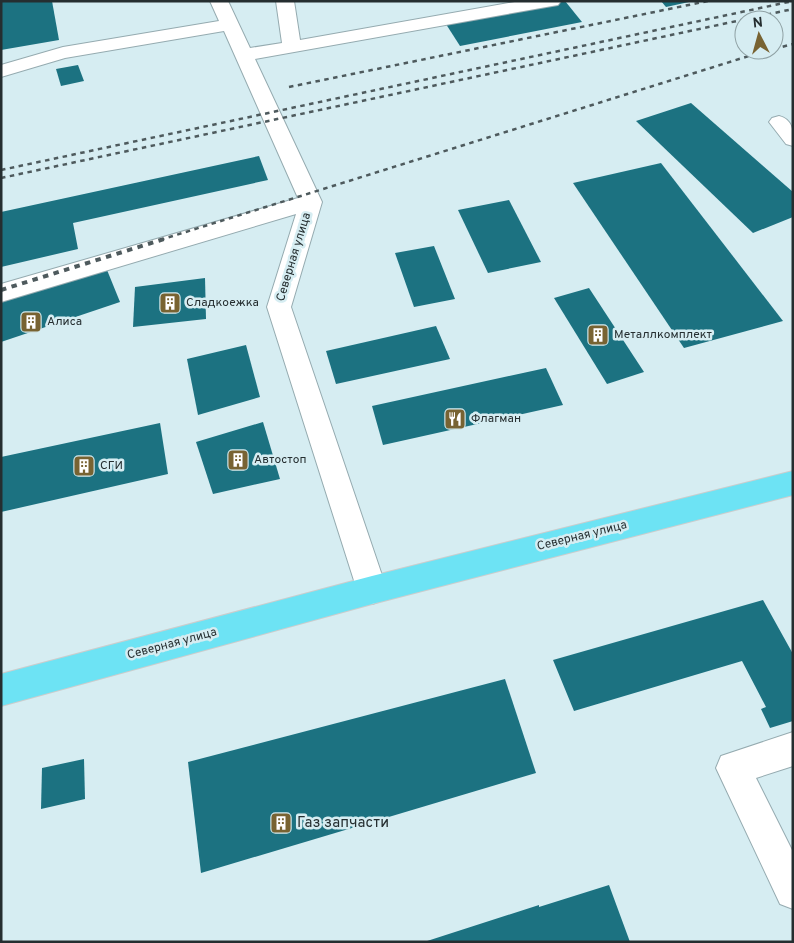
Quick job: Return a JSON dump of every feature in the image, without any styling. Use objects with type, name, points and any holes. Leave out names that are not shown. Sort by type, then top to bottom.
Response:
[{"type":"main road","name":"Северная улица","points":[[1,690],[372,590],[793,483]]},
{"type":"street","points":[[219,1],[311,202]]},
{"type":"street","points":[[285,1],[292,47]]},
{"type":"street","points":[[245,55],[552,1]]},
{"type":"street","points":[[1,71],[63,53],[230,25]]},
{"type":"street","points":[[779,122],[793,138]]},
{"type":"street","name":"Северная улица","points":[[1,293],[311,202]]},
{"type":"street","name":"Северная улица","points":[[311,202],[279,307],[372,590]]},
{"type":"street","points":[[793,749],[733,768],[793,891]]},
{"type":"building","points":[[1,1],[52,1],[59,40],[1,50]]},
{"type":"building","points":[[552,1],[565,1],[582,22],[460,46],[444,21]]},
{"type":"building","points":[[661,1],[689,1],[689,2],[666,7]]},
{"type":"building","points":[[78,65],[84,81],[61,86],[56,69]]},
{"type":"building","points":[[691,103],[793,192],[793,217],[753,233],[636,121]]},
{"type":"building","points":[[259,156],[268,180],[73,223],[78,249],[1,267],[1,212]]},
{"type":"building","points":[[661,163],[783,321],[684,348],[573,183]]},
{"type":"building","points":[[509,200],[541,262],[488,273],[458,210]]},
{"type":"building","points":[[434,246],[455,299],[414,307],[395,253]]},
{"type":"building","name":"Алиса","points":[[105,265],[120,302],[1,342],[1,298]]},
{"type":"building","name":"Сладкоежка","points":[[205,278],[206,319],[133,327],[135,287]]},
{"type":"building","name":"Металлкомплект","points":[[589,288],[644,372],[607,384],[554,298]]},
{"type":"building","points":[[436,326],[450,359],[336,384],[326,351]]},
{"type":"building","points":[[246,345],[260,397],[198,415],[187,359]]},
{"type":"building","points":[[546,368],[563,405],[383,445],[372,406]]},
{"type":"building","name":"Автостоп","points":[[263,422],[280,479],[213,494],[196,442]]},
{"type":"building","name":"СГИ","points":[[160,423],[168,474],[1,512],[1,457]]},
{"type":"building","points":[[763,600],[793,654],[793,721],[770,728],[761,709],[766,707],[742,661],[574,711],[553,660]]},
{"type":"building","name":"Газ запчасти","points":[[505,679],[536,773],[201,873],[188,762]]},
{"type":"building","points":[[84,759],[85,799],[41,809],[42,768]]},
{"type":"building","points":[[609,885],[630,942],[424,942],[539,905],[539,907]]},
{"type":"railway","points":[[289,87],[708,1]]},
{"type":"railway","points":[[1,170],[793,1]]},
{"type":"railway","points":[[1,178],[793,9]]},
{"type":"railway","points":[[784,46],[793,44]]},
{"type":"railway","points":[[160,240],[736,60]]},
{"type":"railway","points":[[1,290],[164,239]]},
{"type":"place","name":"Сладкоежка","points":[[170,303]]},
{"type":"place","name":"Алиса","points":[[31,322]]},
{"type":"place","name":"Металлкомплект","points":[[598,335]]},
{"type":"place","name":"Флагман","points":[[455,419]]},
{"type":"place","name":"Автостоп","points":[[238,460]]},
{"type":"place","name":"СГИ","points":[[84,466]]},
{"type":"place","name":"Газ запчасти","points":[[281,823]]}]
